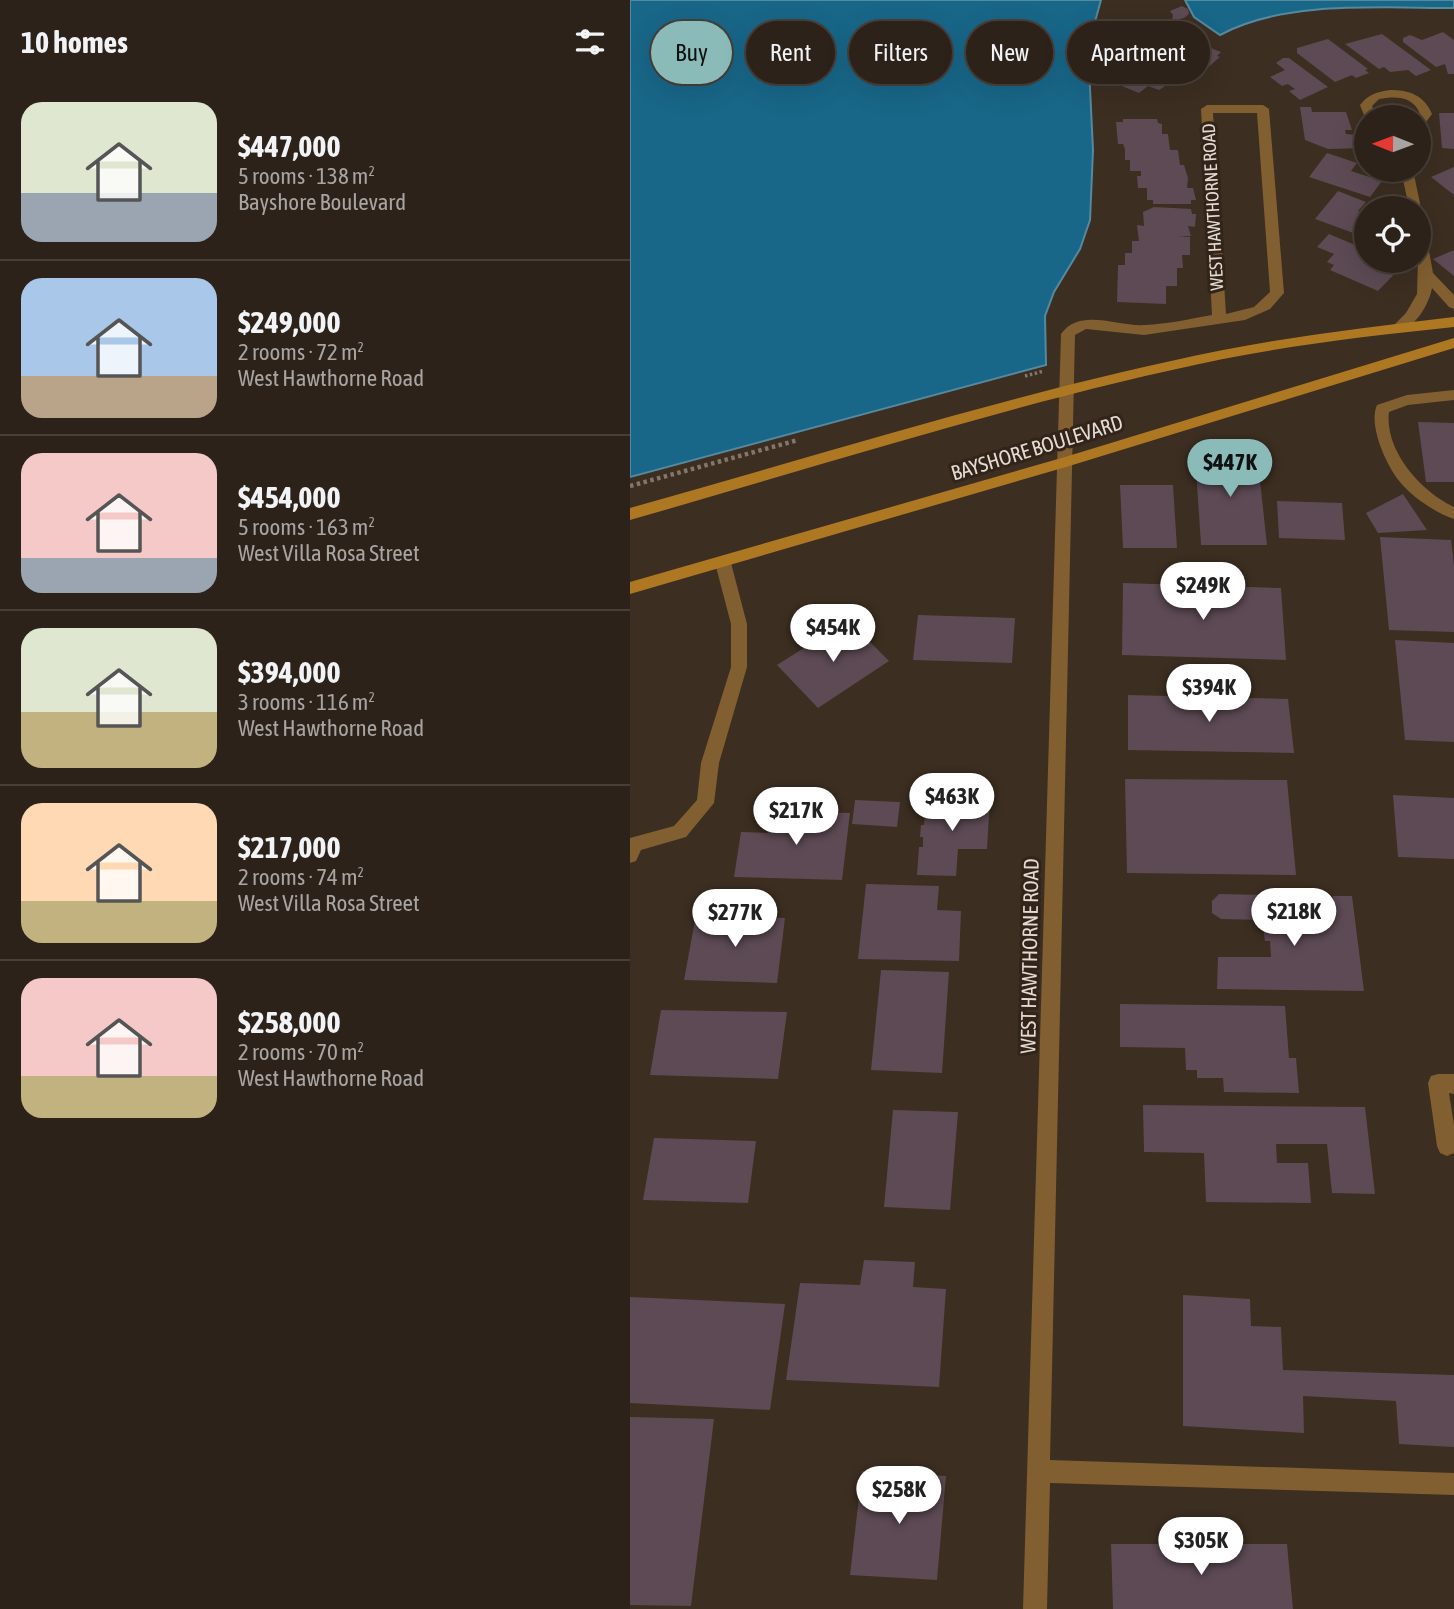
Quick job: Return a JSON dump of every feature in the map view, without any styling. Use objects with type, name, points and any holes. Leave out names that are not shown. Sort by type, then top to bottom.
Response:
[{"type":"main road","name":"BAYSHORE BOULEVARD","points":[[630,514],[1067,391],[1194,360],[1328,336],[1454,322]]},
{"type":"main road","name":"BAYSHORE BOULEVARD","points":[[630,588],[1066,462],[1454,343]]},
{"type":"main road","points":[[1419,354],[1454,350]]},
{"type":"street","points":[[1367,105],[1369,100],[1383,93],[1403,94],[1422,105]]},
{"type":"street","name":"WEST HAWTHORNE ROAD","points":[[1035,1609],[1068,334],[1075,327],[1086,324],[1144,330],[1252,314],[1268,307],[1277,293],[1263,110],[1207,109],[1219,318]]},
{"type":"street","points":[[1398,328],[1413,316],[1423,301],[1428,273]]},
{"type":"street","points":[[1429,276],[1454,304]]},
{"type":"street","points":[[1454,395],[1407,400],[1382,409],[1380,424],[1405,478],[1445,510],[1454,513]]},
{"type":"street","points":[[630,855],[634,844],[680,832],[705,803],[710,763],[739,667],[739,624],[723,563]]},
{"type":"street","points":[[1447,1146],[1438,1083],[1454,1084]]},
{"type":"street","points":[[1039,1471],[1454,1484]]},
{"type":"water","points":[[630,0],[1101,0],[1095,21],[1067,21],[1067,84],[1090,84],[1093,150],[1090,220],[1080,249],[1054,292],[1045,316],[1046,365],[630,477]]},
{"type":"water","points":[[1185,0],[1454,0],[1454,8],[1365,7],[1303,11],[1245,24],[1220,35],[1210,28],[1210,21],[1200,21],[1194,17]]},
{"type":"building","points":[[1182,6],[1188,9],[1189,14],[1172,21],[1173,15],[1170,11]]},
{"type":"building","points":[[1443,32],[1454,40],[1454,74],[1448,74],[1445,64],[1436,67],[1403,42],[1403,38],[1410,35],[1422,40]]},
{"type":"building","points":[[1382,34],[1431,70],[1416,76],[1408,70],[1390,72],[1384,67],[1379,69],[1345,44]]},
{"type":"building","points":[[1328,39],[1368,69],[1365,70],[1369,73],[1356,78],[1352,75],[1335,82],[1297,53],[1297,48]]},
{"type":"building","points":[[1210,48],[1221,52],[1217,56],[1220,57],[1210,66]]},
{"type":"building","points":[[1283,58],[1289,58],[1328,87],[1300,100],[1289,91],[1295,89],[1288,84],[1282,86],[1270,77],[1285,70],[1276,63]]},
{"type":"building","points":[[1117,84],[1168,84],[1159,90],[1148,86],[1139,93]]},
{"type":"building","points":[[1300,107],[1311,107],[1312,112],[1346,112],[1352,130],[1345,130],[1346,134],[1354,135],[1354,148],[1328,149],[1305,140]]},
{"type":"building","points":[[1439,113],[1454,113],[1454,149],[1442,148]]},
{"type":"building","points":[[1123,119],[1157,119],[1158,123],[1162,124],[1162,134],[1168,134],[1170,150],[1178,150],[1180,165],[1184,165],[1188,178],[1187,188],[1193,188],[1196,200],[1191,200],[1191,204],[1153,204],[1153,200],[1147,200],[1147,188],[1138,188],[1137,176],[1141,176],[1141,171],[1130,171],[1130,160],[1125,160],[1123,144],[1118,144],[1116,122],[1123,122]]},
{"type":"building","points":[[1327,153],[1354,162],[1351,171],[1354,172],[1354,182],[1381,182],[1371,196],[1367,196],[1309,177]]},
{"type":"building","points":[[1454,167],[1454,195],[1432,178]]},
{"type":"building","points":[[1338,191],[1354,197],[1354,233],[1315,219]]},
{"type":"building","points":[[1154,207],[1191,209],[1192,214],[1196,214],[1195,227],[1188,226],[1191,236],[1177,236],[1190,237],[1190,255],[1182,255],[1183,268],[1177,268],[1177,286],[1166,286],[1166,304],[1117,302],[1118,265],[1125,265],[1125,253],[1132,253],[1132,241],[1139,241],[1137,225],[1144,226],[1143,212]]},
{"type":"building","points":[[1329,234],[1354,245],[1354,273],[1395,273],[1378,291],[1330,270],[1334,265],[1327,262],[1334,254],[1317,247]]},
{"type":"building","points":[[1454,250],[1454,276],[1433,259]]},
{"type":"building","points":[[1418,422],[1454,423],[1454,482],[1426,482]]},
{"type":"building","points":[[1195,453],[1257,453],[1267,545],[1201,545]]},
{"type":"building","points":[[1120,485],[1173,485],[1177,548],[1123,548]]},
{"type":"building","points":[[1403,494],[1427,530],[1378,533],[1366,513]]},
{"type":"building","points":[[1277,501],[1342,503],[1345,540],[1279,538]]},
{"type":"building","points":[[1380,537],[1451,540],[1454,566],[1454,632],[1389,630]]},
{"type":"building","points":[[1123,583],[1281,588],[1286,660],[1122,655]]},
{"type":"building","points":[[918,615],[1015,618],[1012,663],[913,660]]},
{"type":"building","points":[[848,620],[889,661],[818,708],[777,665]]},
{"type":"building","points":[[1395,640],[1454,643],[1454,742],[1405,740]]},
{"type":"building","points":[[1128,695],[1288,699],[1294,753],[1128,750]]},
{"type":"building","points":[[1125,779],[1287,780],[1296,875],[1127,873]]},
{"type":"building","points":[[1393,795],[1454,798],[1454,859],[1398,857]]},
{"type":"building","points":[[926,798],[990,798],[987,849],[958,849],[956,876],[917,875],[919,847],[923,847],[923,837],[920,837],[921,825],[924,825]]},
{"type":"building","points":[[855,800],[900,802],[897,827],[852,824]]},
{"type":"building","points":[[771,811],[850,813],[842,880],[734,877],[741,832],[768,833]]},
{"type":"building","points":[[866,884],[939,886],[937,910],[961,911],[959,961],[858,959]]},
{"type":"building","points":[[1219,894],[1267,895],[1268,899],[1288,916],[1316,916],[1333,900],[1333,896],[1352,896],[1364,991],[1217,989],[1218,957],[1271,957],[1270,941],[1265,941],[1263,926],[1267,926],[1266,920],[1221,919],[1212,913],[1212,901]]},
{"type":"building","points":[[696,915],[785,918],[777,983],[684,980]]},
{"type":"building","points":[[881,970],[949,972],[942,1073],[871,1070]]},
{"type":"building","points":[[1120,1004],[1285,1006],[1289,1058],[1296,1058],[1299,1093],[1224,1092],[1223,1078],[1197,1078],[1197,1070],[1186,1070],[1185,1048],[1120,1047]]},
{"type":"building","points":[[661,1010],[787,1012],[778,1079],[650,1075]]},
{"type":"building","points":[[1143,1105],[1365,1107],[1375,1194],[1332,1193],[1327,1144],[1276,1144],[1277,1163],[1308,1163],[1311,1203],[1206,1202],[1204,1153],[1144,1152]]},
{"type":"building","points":[[893,1110],[958,1112],[950,1210],[884,1207]]},
{"type":"building","points":[[654,1138],[756,1141],[748,1203],[643,1200]]},
{"type":"building","points":[[864,1260],[915,1262],[913,1287],[946,1289],[939,1387],[786,1380],[800,1283],[860,1285]]},
{"type":"building","points":[[1183,1295],[1250,1299],[1251,1326],[1281,1327],[1283,1370],[1454,1375],[1454,1447],[1399,1444],[1396,1401],[1303,1396],[1304,1433],[1183,1426]]},
{"type":"building","points":[[630,1297],[785,1304],[770,1410],[630,1403]]},
{"type":"building","points":[[630,1417],[714,1419],[691,1606],[630,1605]]},
{"type":"building","points":[[862,1471],[946,1476],[937,1580],[850,1575]]},
{"type":"building","points":[[1111,1544],[1287,1544],[1293,1609],[1113,1609]]}]
